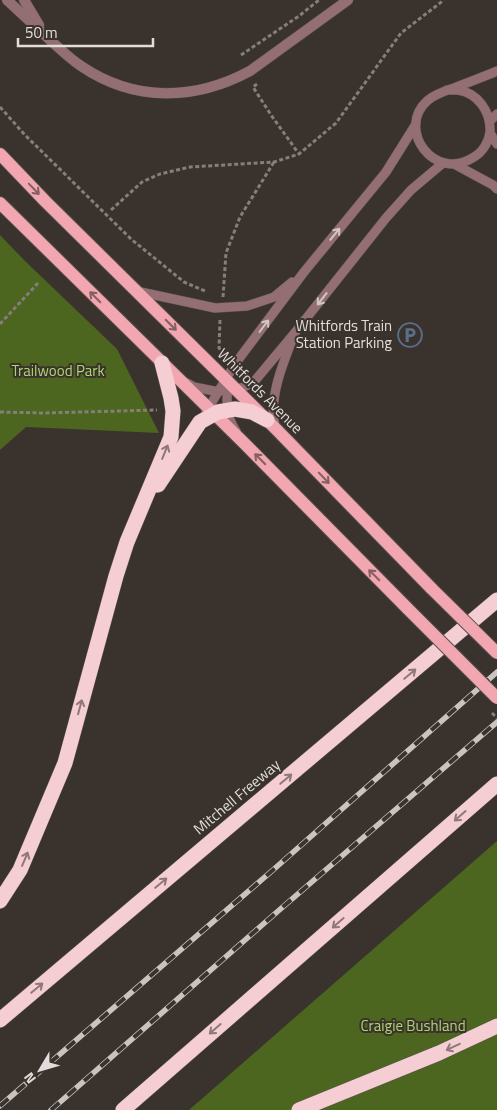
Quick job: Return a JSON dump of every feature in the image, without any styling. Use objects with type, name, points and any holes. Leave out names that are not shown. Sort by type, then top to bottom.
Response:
[{"type":"highway","points":[[0,901],[20,870],[65,764],[127,542],[171,437],[173,411],[162,363]]},
{"type":"highway","points":[[140,513],[200,422],[217,411],[235,409],[252,412],[271,424]]},
{"type":"highway","name":"Mitchell Freeway","points":[[0,1020],[497,600]]},
{"type":"highway","points":[[123,1110],[497,784]]},
{"type":"highway","points":[[299,1110],[439,1053],[497,1026]]},
{"type":"main road","name":"Whitfords Avenue","points":[[0,154],[227,386],[271,424],[497,653]]},
{"type":"main road","points":[[0,203],[162,363],[217,411],[243,442],[497,698]]},
{"type":"street","points":[[7,0],[44,34],[91,72],[129,88],[170,93],[191,92],[222,84],[250,71],[348,0]]},
{"type":"street","points":[[24,0],[44,34]]},
{"type":"lane","points":[[447,90],[458,90],[470,94],[486,110],[490,121],[490,133],[486,145],[468,161],[456,164],[443,163],[426,153],[416,134],[419,112],[435,94],[497,71]]},
{"type":"lane","points":[[490,121],[497,114]]},
{"type":"lane","points":[[217,411],[235,364],[304,272],[386,172],[416,124]]},
{"type":"lane","points":[[490,133],[497,144]]},
{"type":"lane","points":[[177,377],[194,387],[214,391],[227,386],[253,382],[294,335],[386,218],[411,190],[443,163]]},
{"type":"lane","points":[[456,164],[497,189]]},
{"type":"lane","points":[[136,291],[215,308],[247,306],[274,297],[304,272]]},
{"type":"lane","points":[[271,424],[277,384],[294,335]]},
{"type":"lane","points":[[217,411],[226,403],[227,386]]},
{"type":"path","points":[[242,55],[319,0]]},
{"type":"path","points":[[111,210],[142,182],[160,174],[190,168],[274,162],[299,154],[336,123],[401,33],[444,0]]},
{"type":"path","points":[[260,82],[253,88],[299,154]]},
{"type":"path","points":[[0,107],[25,135],[130,239],[184,282],[207,292]]},
{"type":"path","points":[[215,293],[223,294],[226,253],[240,216],[274,162]]},
{"type":"path","points":[[0,324],[38,283]]},
{"type":"path","points":[[0,412],[44,413],[155,409]]},
{"type":"green space","name":"Trailwood Park","points":[[0,235],[117,349],[159,433],[26,427],[0,450]]},
{"type":"green space","name":"Craigie Bushland","points":[[497,841],[497,1110],[189,1110]]},
{"type":"railway","points":[[0,1106],[273,870],[497,672]]},
{"type":"railway","points":[[51,1110],[497,722]]},
{"type":"place","name":"Whitfords Train Station Parking","points":[[410,335]]}]
